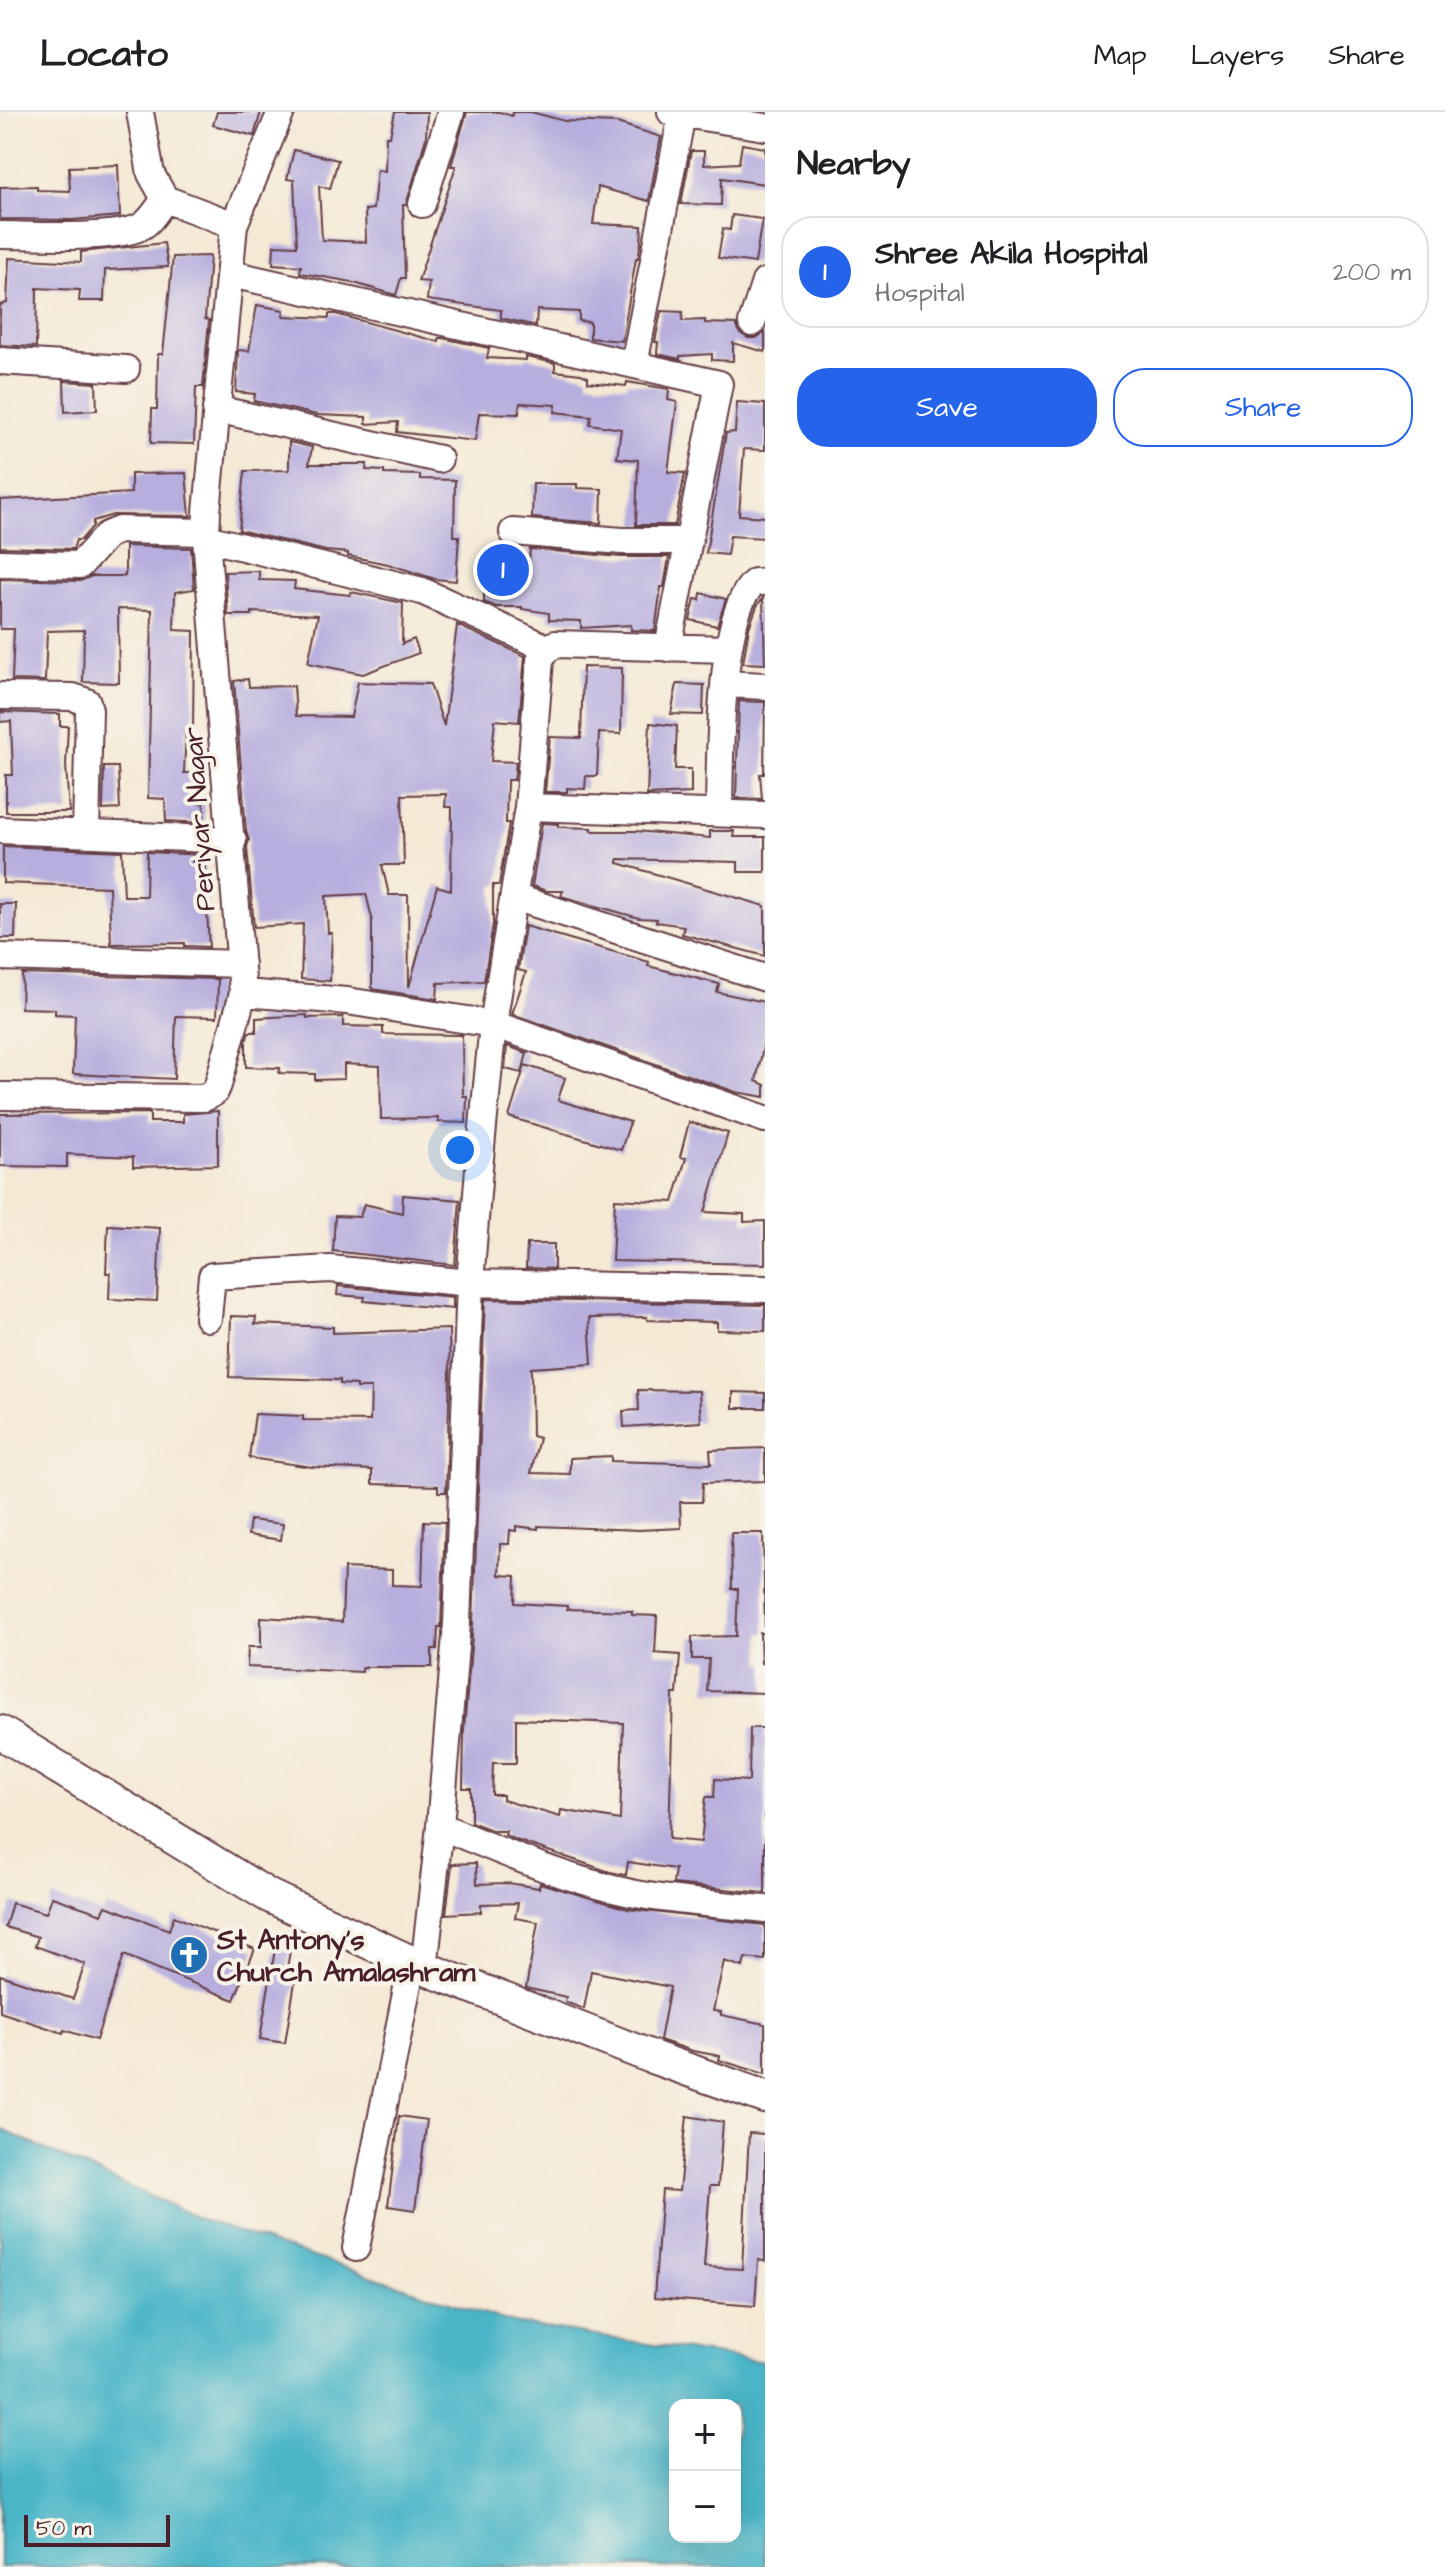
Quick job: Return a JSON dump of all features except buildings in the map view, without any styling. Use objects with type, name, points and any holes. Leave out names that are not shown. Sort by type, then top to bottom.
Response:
[{"type":"main road","points":[[0,1732],[269,1896],[418,1966],[652,2057],[765,2097]]},
{"type":"street","points":[[140,112],[151,174],[165,199],[234,225]]},
{"type":"street","name":"Periyar Nagar","points":[[0,1096],[204,1098],[215,1092],[218,1085],[243,993],[207,535],[234,225],[281,112]]},
{"type":"street","points":[[422,204],[451,112]]},
{"type":"street","points":[[634,365],[677,113],[765,127]]},
{"type":"street","points":[[0,235],[80,236],[133,230],[147,222],[165,199]]},
{"type":"street","points":[[231,274],[719,384],[668,648]]},
{"type":"street","points":[[752,323],[765,282]]},
{"type":"street","points":[[0,361],[126,369]]},
{"type":"street","points":[[216,409],[439,459]]},
{"type":"street","points":[[0,563],[80,565],[107,535],[119,530],[207,535],[422,591],[547,648]]},
{"type":"street","points":[[513,532],[622,541],[687,541]]},
{"type":"street","points":[[719,813],[726,649],[745,592],[755,582],[765,582]]},
{"type":"street","points":[[356,2248],[418,1966],[440,1826],[457,1623],[470,1283],[493,1024],[528,807],[540,660],[547,648],[555,644],[726,649]]},
{"type":"street","points":[[725,684],[765,686]]},
{"type":"street","points":[[0,696],[76,697],[88,704],[86,832]]},
{"type":"street","points":[[528,807],[765,815]]},
{"type":"street","points":[[0,830],[233,840]]},
{"type":"street","points":[[514,897],[765,978]]},
{"type":"street","points":[[0,957],[241,964]]},
{"type":"street","points":[[243,993],[347,1001],[493,1024],[765,1119]]},
{"type":"street","points":[[208,1318],[212,1276],[330,1269],[470,1283],[765,1289]]},
{"type":"street","points":[[440,1826],[546,1870],[627,1892],[765,1909]]},
{"type":"water","points":[[0,2129],[205,2221],[513,2323],[765,2362],[765,2567],[0,2567]]},
{"type":"place","name":"Shree Akila Hospital","points":[[503,570]]},
{"type":"place","name":"St Antony's Church Amalashram","points":[[189,1955]]}]
